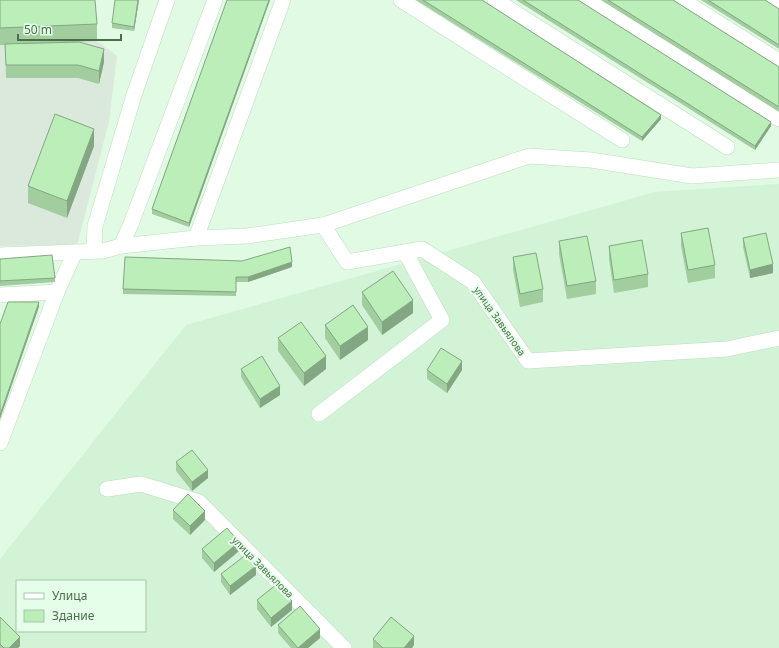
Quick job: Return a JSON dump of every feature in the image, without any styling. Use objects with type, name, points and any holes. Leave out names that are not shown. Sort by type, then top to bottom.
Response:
[{"type":"street","points":[[94,251],[95,226],[134,95],[167,0]]},
{"type":"street","points":[[121,246],[131,224],[215,0]]},
{"type":"street","points":[[196,238],[283,0]]},
{"type":"street","points":[[401,0],[622,140]]},
{"type":"street","points":[[495,0],[727,147]]},
{"type":"street","points":[[587,0],[779,119]]},
{"type":"street","points":[[682,0],[779,61]]},
{"type":"street","points":[[772,0],[779,4]]},
{"type":"street","points":[[0,255],[103,251],[121,246],[196,238],[248,236],[323,225],[529,156],[591,160],[692,176],[779,170]]},
{"type":"street","name":"улица Завьялова","points":[[323,225],[347,262],[422,248],[473,282],[528,361],[727,349],[779,338]]},
{"type":"street","points":[[0,443],[57,292],[75,252]]},
{"type":"street","points":[[319,414],[442,320],[405,252]]},
{"type":"street","points":[[0,295],[57,292]]},
{"type":"street","name":"улица Завьялова","points":[[107,489],[141,484],[198,502],[344,648]]},
{"type":"shaded area","points":[[97,41],[117,56],[109,122],[77,245],[0,246],[0,45]]},
{"type":"shaded area","points":[[779,184],[779,648],[0,648],[0,559],[186,325],[655,192]]},
{"type":"building","points":[[0,0],[95,0],[97,24],[0,28]]},
{"type":"building","points":[[115,0],[138,0],[134,27],[112,23]]},
{"type":"building","points":[[227,0],[269,0],[189,223],[152,209]]},
{"type":"building","points":[[423,0],[482,0],[661,115],[642,137]]},
{"type":"building","points":[[523,0],[578,0],[771,122],[755,146]]},
{"type":"building","points":[[608,0],[673,0],[779,67],[779,107]]},
{"type":"building","points":[[708,0],[765,0],[779,9],[779,45]]},
{"type":"building","points":[[79,42],[104,49],[99,71],[78,65],[6,65],[5,44]]},
{"type":"building","points":[[55,114],[94,129],[67,201],[28,186]]},
{"type":"building","points":[[708,228],[715,265],[688,270],[681,233]]},
{"type":"building","points":[[766,233],[773,264],[750,270],[743,238]]},
{"type":"building","points":[[587,236],[596,281],[567,286],[559,241]]},
{"type":"building","points":[[642,240],[648,274],[614,280],[609,246]]},
{"type":"building","points":[[290,247],[292,262],[248,277],[236,277],[236,292],[123,289],[125,257],[242,261]]},
{"type":"building","points":[[536,253],[543,289],[520,294],[513,257]]},
{"type":"building","points":[[52,255],[55,278],[0,281],[0,259]]},
{"type":"building","points":[[393,271],[413,300],[382,322],[362,292]]},
{"type":"building","points":[[8,302],[39,302],[0,415],[0,324]]},
{"type":"building","points":[[353,305],[368,327],[340,346],[325,325]]},
{"type":"building","points":[[301,322],[326,356],[304,373],[278,338]]},
{"type":"building","points":[[441,348],[462,361],[447,384],[427,370]]},
{"type":"building","points":[[262,356],[280,386],[260,399],[241,369]]},
{"type":"building","points":[[192,450],[208,470],[192,482],[176,462]]},
{"type":"building","points":[[188,494],[205,511],[190,526],[173,510]]},
{"type":"building","points":[[227,528],[239,542],[214,563],[202,549]]},
{"type":"building","points":[[247,554],[256,566],[230,586],[221,574]]},
{"type":"building","points":[[277,584],[292,601],[271,618],[257,600]]},
{"type":"building","points":[[300,606],[320,629],[298,648],[278,625]]},
{"type":"building","points":[[0,617],[20,637],[9,648],[4,648],[0,644]]},
{"type":"building","points":[[391,617],[414,636],[404,648],[383,648],[373,639]]}]
